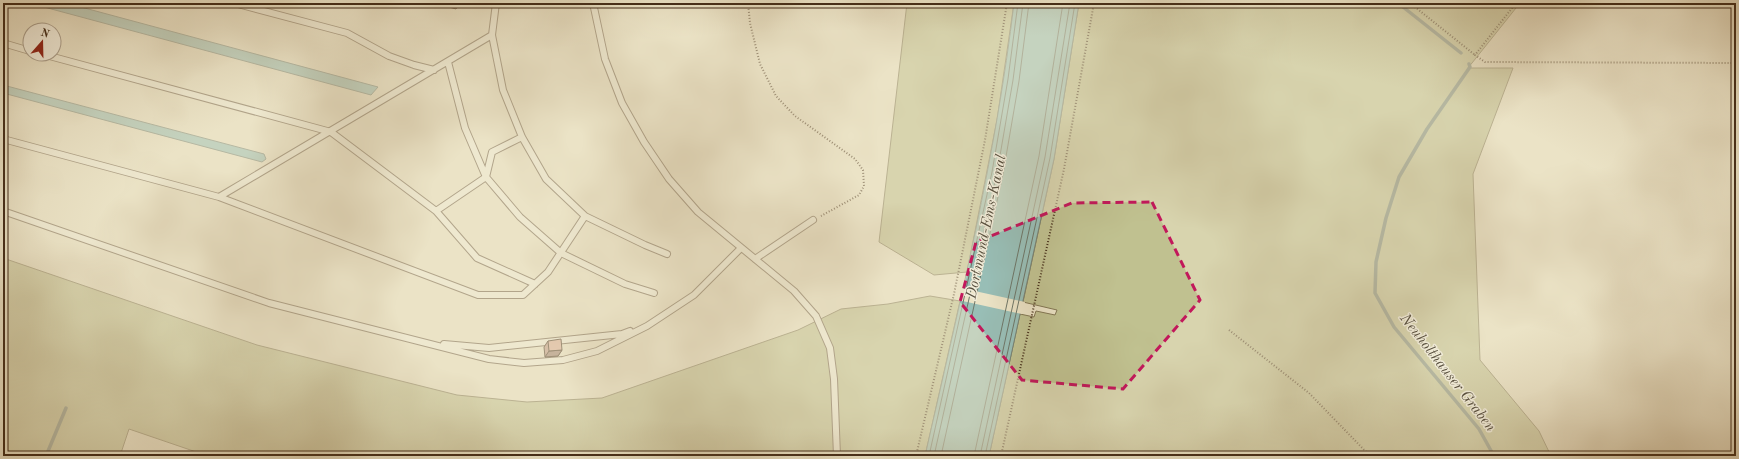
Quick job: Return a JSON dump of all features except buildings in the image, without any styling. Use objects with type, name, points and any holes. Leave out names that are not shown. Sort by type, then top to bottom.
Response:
[{"type":"lane","points":[[234,3],[347,33],[389,56],[434,70]]},
{"type":"lane","points":[[496,3],[492,35],[503,90],[522,137],[546,179],[585,216],[645,245],[668,254]]},
{"type":"lane","points":[[593,3],[605,59],[622,103],[644,142],[669,179],[698,212],[803,301],[816,316],[830,348],[834,379],[837,456]]},
{"type":"lane","points":[[219,197],[331,132],[492,35]]},
{"type":"lane","points":[[3,43],[22,49]]},
{"type":"lane","points":[[62,59],[331,132],[436,211],[477,258],[535,284]]},
{"type":"lane","points":[[448,62],[465,128],[486,177],[520,217],[561,253],[625,284],[654,293]]},
{"type":"lane","points":[[436,211],[486,177],[492,152],[522,137]]},
{"type":"lane","points":[[3,139],[219,197],[478,295],[523,295],[548,272],[585,216]]},
{"type":"lane","points":[[3,211],[269,303],[489,359],[524,363],[563,360],[597,351],[647,326],[694,294],[740,248]]},
{"type":"lane","points":[[755,259],[813,220]]},
{"type":"lane","points":[[426,343],[488,348],[622,334],[647,326]]},
{"type":"path","points":[[748,3],[750,23],[760,64],[776,96],[795,116],[855,159],[863,170],[864,186],[859,195],[813,220]]},
{"type":"path","points":[[916,456],[954,294],[985,140],[1007,3]]},
{"type":"path","points":[[1001,456],[1064,169],[1094,3]]},
{"type":"path","points":[[1410,3],[1485,62],[1736,63]]},
{"type":"path","points":[[1475,55],[1516,3]]},
{"type":"path","points":[[1229,330],[1309,393],[1370,456]]},
{"type":"highlighted area","points":[[1152,202],[1200,300],[1123,389],[1022,380],[960,302],[976,242],[1072,203]]},
{"type":"green space","points":[[907,3],[1014,3],[997,120],[967,272],[934,275],[879,242]]},
{"type":"green space","points":[[1079,3],[1520,3],[1468,68],[1513,68],[1473,174],[1480,360],[1539,431],[1551,456],[989,456],[1020,314],[1034,317],[1036,311],[1055,315],[1057,310],[1023,302],[1054,159]]},
{"type":"green space","points":[[3,258],[257,345],[457,395],[527,402],[602,398],[798,330],[841,309],[888,304],[930,296],[960,301],[925,456],[208,456],[129,429],[120,456],[3,456]]},
{"type":"water","points":[[29,3],[66,3],[378,87],[371,95]]},
{"type":"water","name":"Dortmund-Ems-Kanal","points":[[1014,3],[1079,3],[1054,159],[989,456],[925,456],[976,231],[997,117]]},
{"type":"water","points":[[3,85],[264,154],[266,159],[262,162],[3,93]]},
{"type":"pier","points":[[961,288],[1025,302],[1022,314],[958,300]]},
{"type":"waterway","name":"Neuholthauser Graben","points":[[1398,3],[1461,53]]},
{"type":"waterway","name":"Neuholthauser Graben","points":[[1469,64],[1470,67],[1427,129],[1399,177],[1386,218],[1376,262],[1375,293],[1394,327],[1479,429],[1494,456]]},
{"type":"waterway","points":[[46,456],[66,408]]}]
